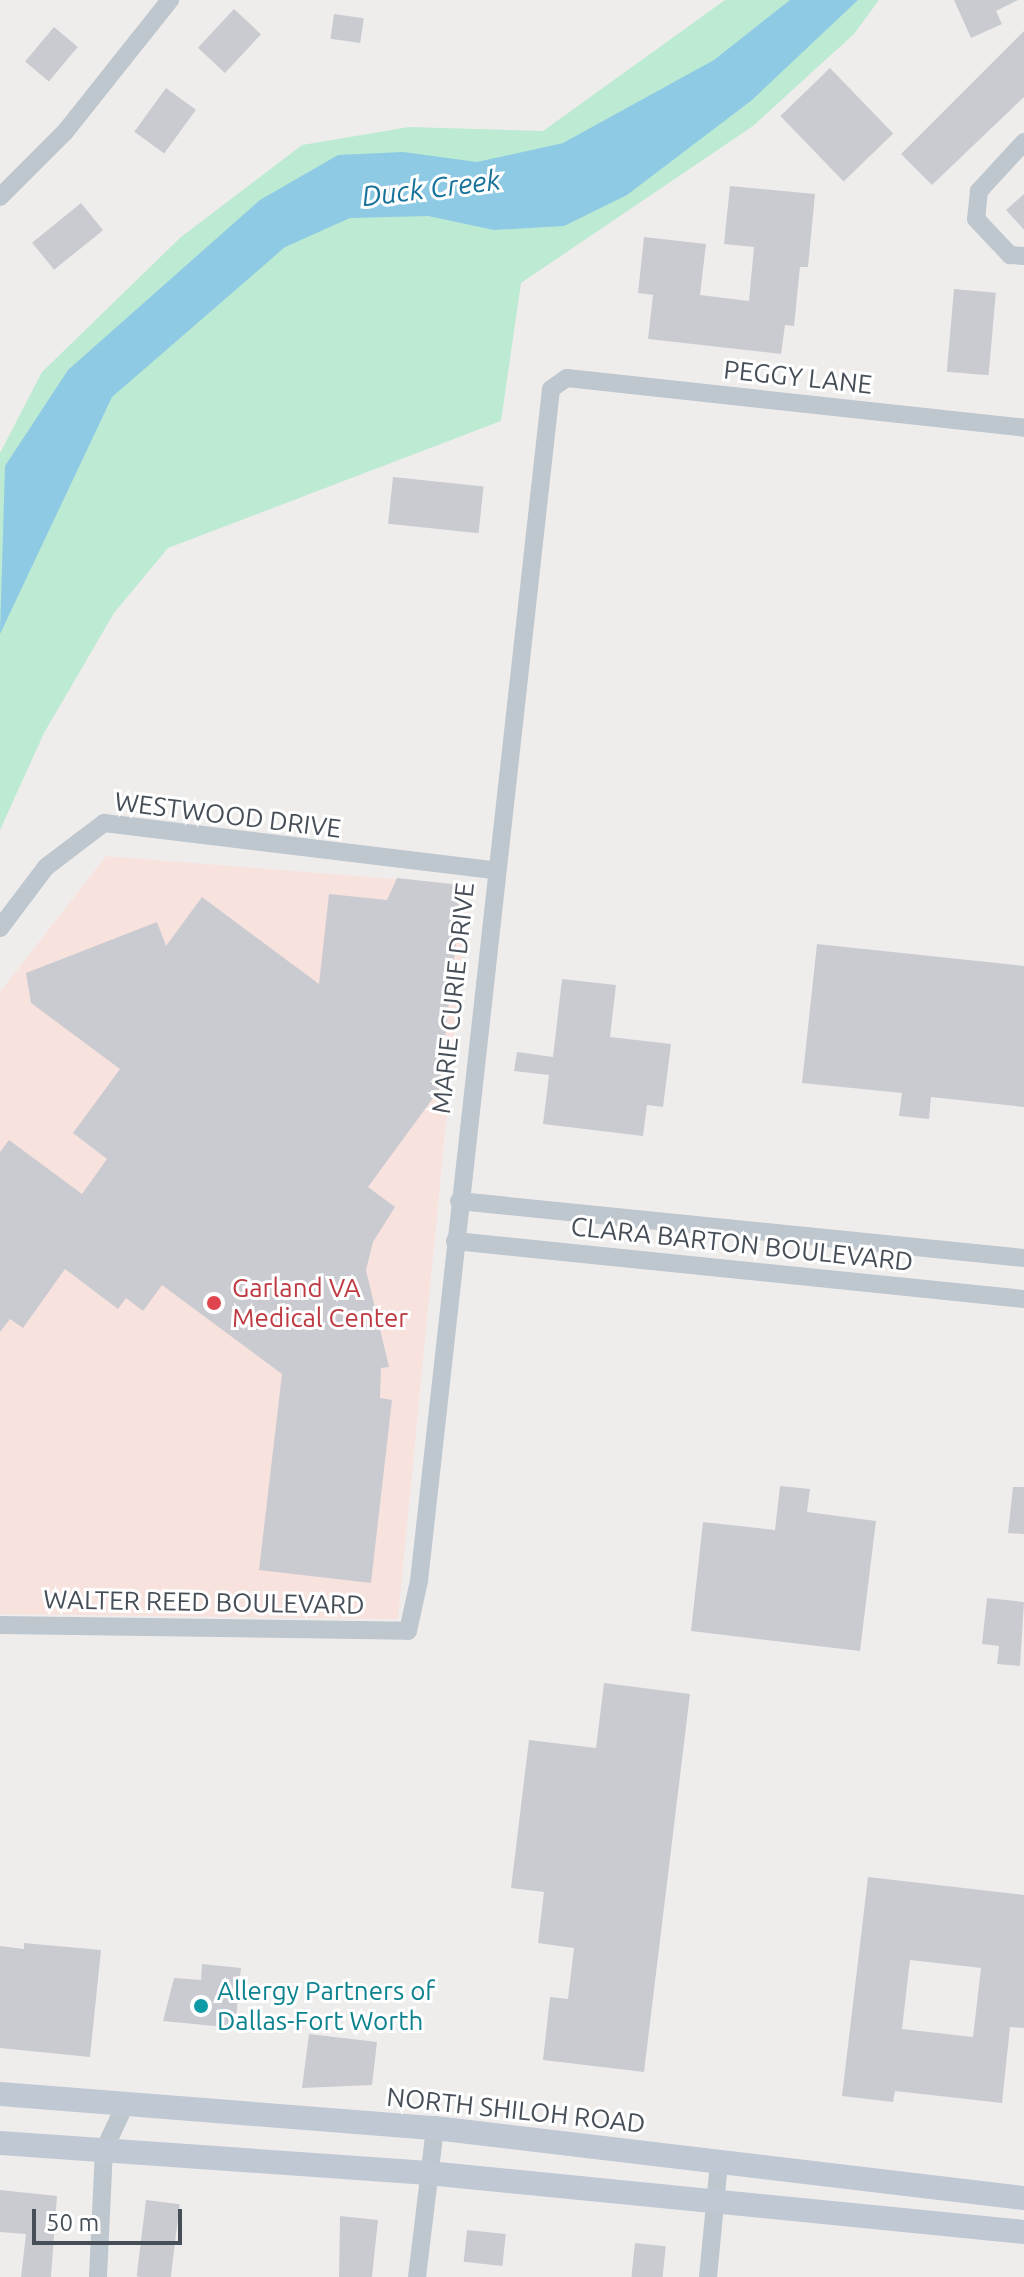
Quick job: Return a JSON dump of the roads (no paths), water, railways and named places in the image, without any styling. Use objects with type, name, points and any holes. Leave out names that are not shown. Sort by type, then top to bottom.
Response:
[{"type":"main road","name":"NORTH SHILOH ROAD","points":[[0,2094],[435,2128],[1024,2198]]},
{"type":"main road","points":[[0,2143],[428,2173],[715,2198],[1024,2232]]},
{"type":"street","points":[[0,197],[65,132],[170,0]]},
{"type":"street","points":[[1024,142],[979,191],[976,219],[1010,255],[1024,256]]},
{"type":"street","name":"PEGGY LANE","points":[[567,378],[1024,428]]},
{"type":"street","name":"MARIE CURIE DRIVE","points":[[408,1631],[455,1241],[493,870],[551,389],[567,378]]},
{"type":"street","name":"WESTWOOD DRIVE","points":[[0,928],[46,867],[104,823],[493,870]]},
{"type":"street","name":"CLARA BARTON BOULEVARD","points":[[459,1201],[1024,1258]]},
{"type":"street","name":"CLARA BARTON BOULEVARD","points":[[455,1241],[1024,1299]]},
{"type":"street","name":"WALTER REED BOULEVARD","points":[[0,1625],[408,1631]]},
{"type":"street","points":[[98,2277],[104,2150],[125,2105]]},
{"type":"street","points":[[417,2277],[435,2128]]},
{"type":"street","points":[[708,2277],[719,2162]]},
{"type":"water","name":"Duck Creek","points":[[790,0],[858,0],[752,100],[627,195],[564,226],[494,230],[428,216],[350,218],[285,247],[112,397],[0,634],[5,466],[68,370],[260,200],[338,155],[403,152],[477,162],[563,143],[714,60]]},
{"type":"place","name":"Garland VA Medical Center","points":[[214,1303]]},
{"type":"place","name":"Allergy Partners of Dallas-Fort Worth","points":[[201,2006]]}]
